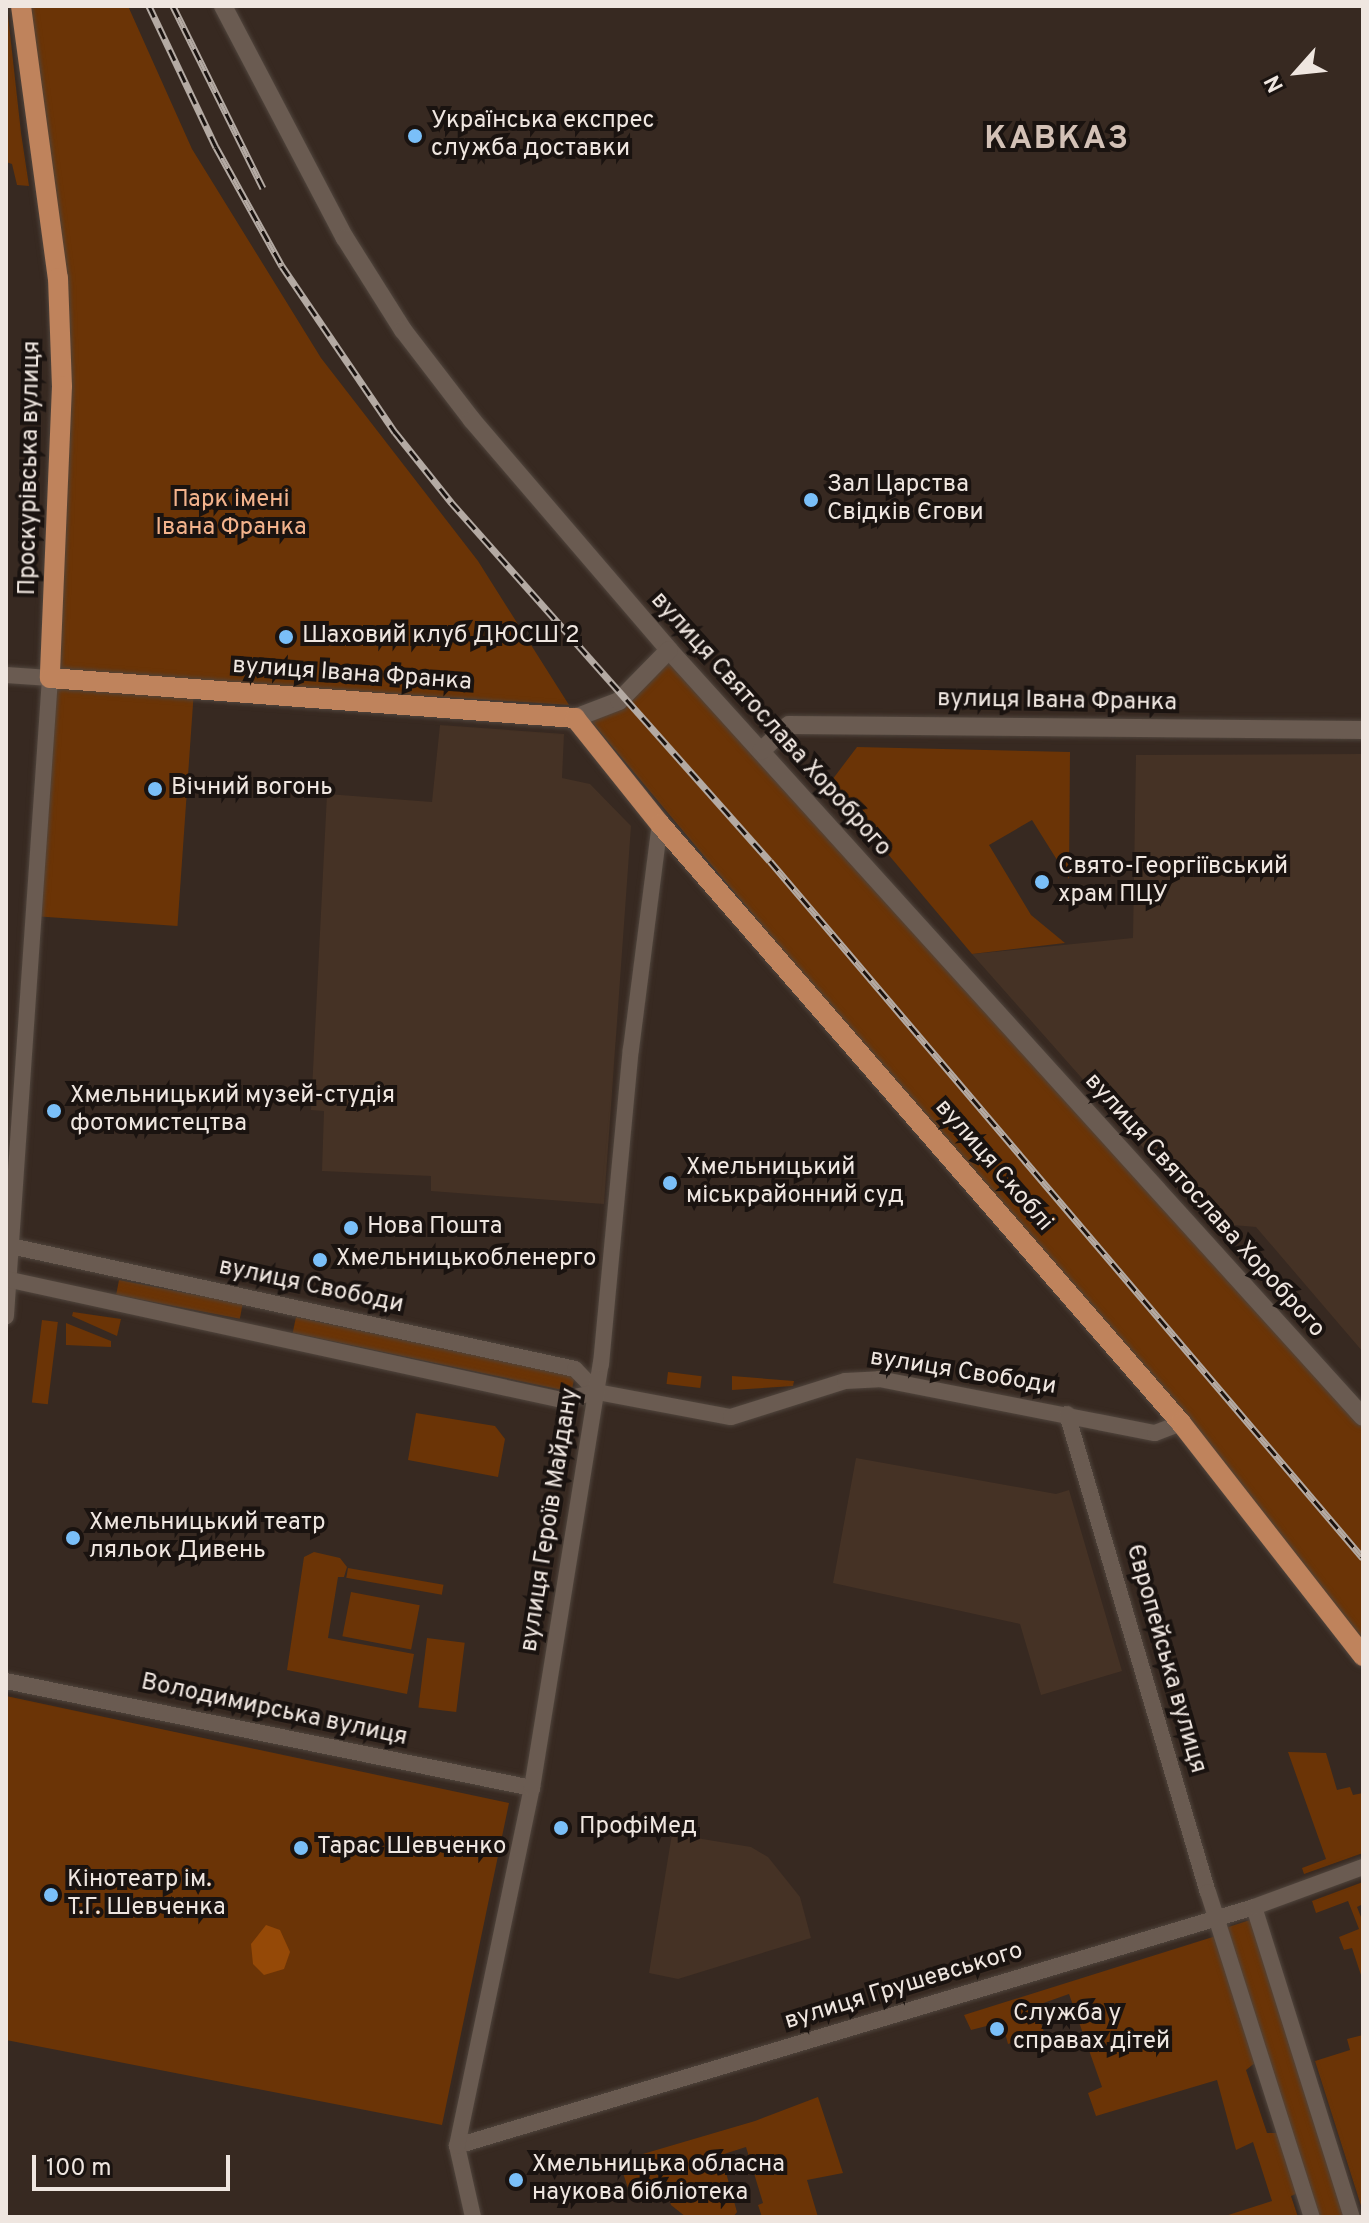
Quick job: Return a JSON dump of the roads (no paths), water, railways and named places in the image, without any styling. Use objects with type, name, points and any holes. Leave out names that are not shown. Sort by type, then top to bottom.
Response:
[{"type":"main road","name":"Проскурівська вулиця","points":[[21,6],[58,278],[62,386],[50,678]]},
{"type":"main road","name":"вулиця Святослава Хороброго","points":[[223,6],[307,172],[403,330],[527,488],[669,650],[1363,1417]]},
{"type":"main road","name":"вулиця Івана Франка","points":[[50,678],[575,718],[619,701],[669,650]]},
{"type":"main road","name":"вулиця Скоблі","points":[[575,718],[660,824],[1181,1423],[1363,1656]]},
{"type":"main road","name":"вулиця Івана Франка","points":[[761,751],[789,725],[1363,730]]},
{"type":"street","name":"вулиця Івана Франка","points":[[6,675],[50,678]]},
{"type":"street","name":"Проскурівська вулиця","points":[[6,1316],[50,678]]},
{"type":"street","name":"вулиця Героїв Майдану","points":[[473,2217],[457,2146],[532,1788],[597,1392],[660,824]]},
{"type":"street","name":"вулиця Свободи","points":[[9,1246],[575,1369],[597,1392]]},
{"type":"street","name":"вулиця Свободи","points":[[8,1279],[562,1400],[597,1392],[731,1417],[845,1381],[879,1379],[1155,1433],[1181,1423]]},
{"type":"street","name":"Європейська вулиця","points":[[1067,1414],[1218,1918],[1312,2217]]},
{"type":"street","name":"Володимирська вулиця","points":[[6,1681],[532,1788]]},
{"type":"street","name":"вулиця Грушевського","points":[[457,2146],[1254,1907],[1363,1867]]},
{"type":"street","points":[[1254,1907],[1352,2217]]},
{"type":"railway","points":[[149,6],[216,147],[282,266],[395,432],[451,502],[770,861],[1363,1558]]},
{"type":"railway","points":[[173,6],[263,188]]},
{"type":"place","name":"Українська експрес служба доставки","points":[[415,136]]},
{"type":"place","name":"Зал Царства Свідків Єгови","points":[[811,500]]},
{"type":"place","name":"Шаховий клуб ДЮСШ 2","points":[[286,637]]},
{"type":"place","name":"Вічний вогонь","points":[[155,789]]},
{"type":"place","name":"Свято-Георгіївський храм ПЦУ","points":[[1042,882]]},
{"type":"place","name":"Хмельницький музей-студія фотомистецтва","points":[[54,1111]]},
{"type":"place","name":"Хмельницький міськрайонний суд","points":[[670,1183]]},
{"type":"place","name":"Нова Пошта","points":[[351,1228]]},
{"type":"place","name":"Хмельницькобленерго","points":[[320,1260]]},
{"type":"place","name":"Хмельницький театр ляльок Дивень","points":[[73,1538]]},
{"type":"place","name":"ПрофіМед","points":[[561,1828]]},
{"type":"place","name":"Тарас Шевченко","points":[[301,1848]]},
{"type":"place","name":"Кінотеатр ім. Т.Г. Шевченка","points":[[51,1895]]},
{"type":"place","name":"Служба у справах дітей","points":[[997,2029]]},
{"type":"place","name":"Хмельницька обласна наукова бібліотека","points":[[516,2180]]},
{"type":"district","name":"КАВКАЗ","points":[[1057,140]]},
{"type":"park label","name":"Парк імені Івана Франка","points":[[231,515]]}]
